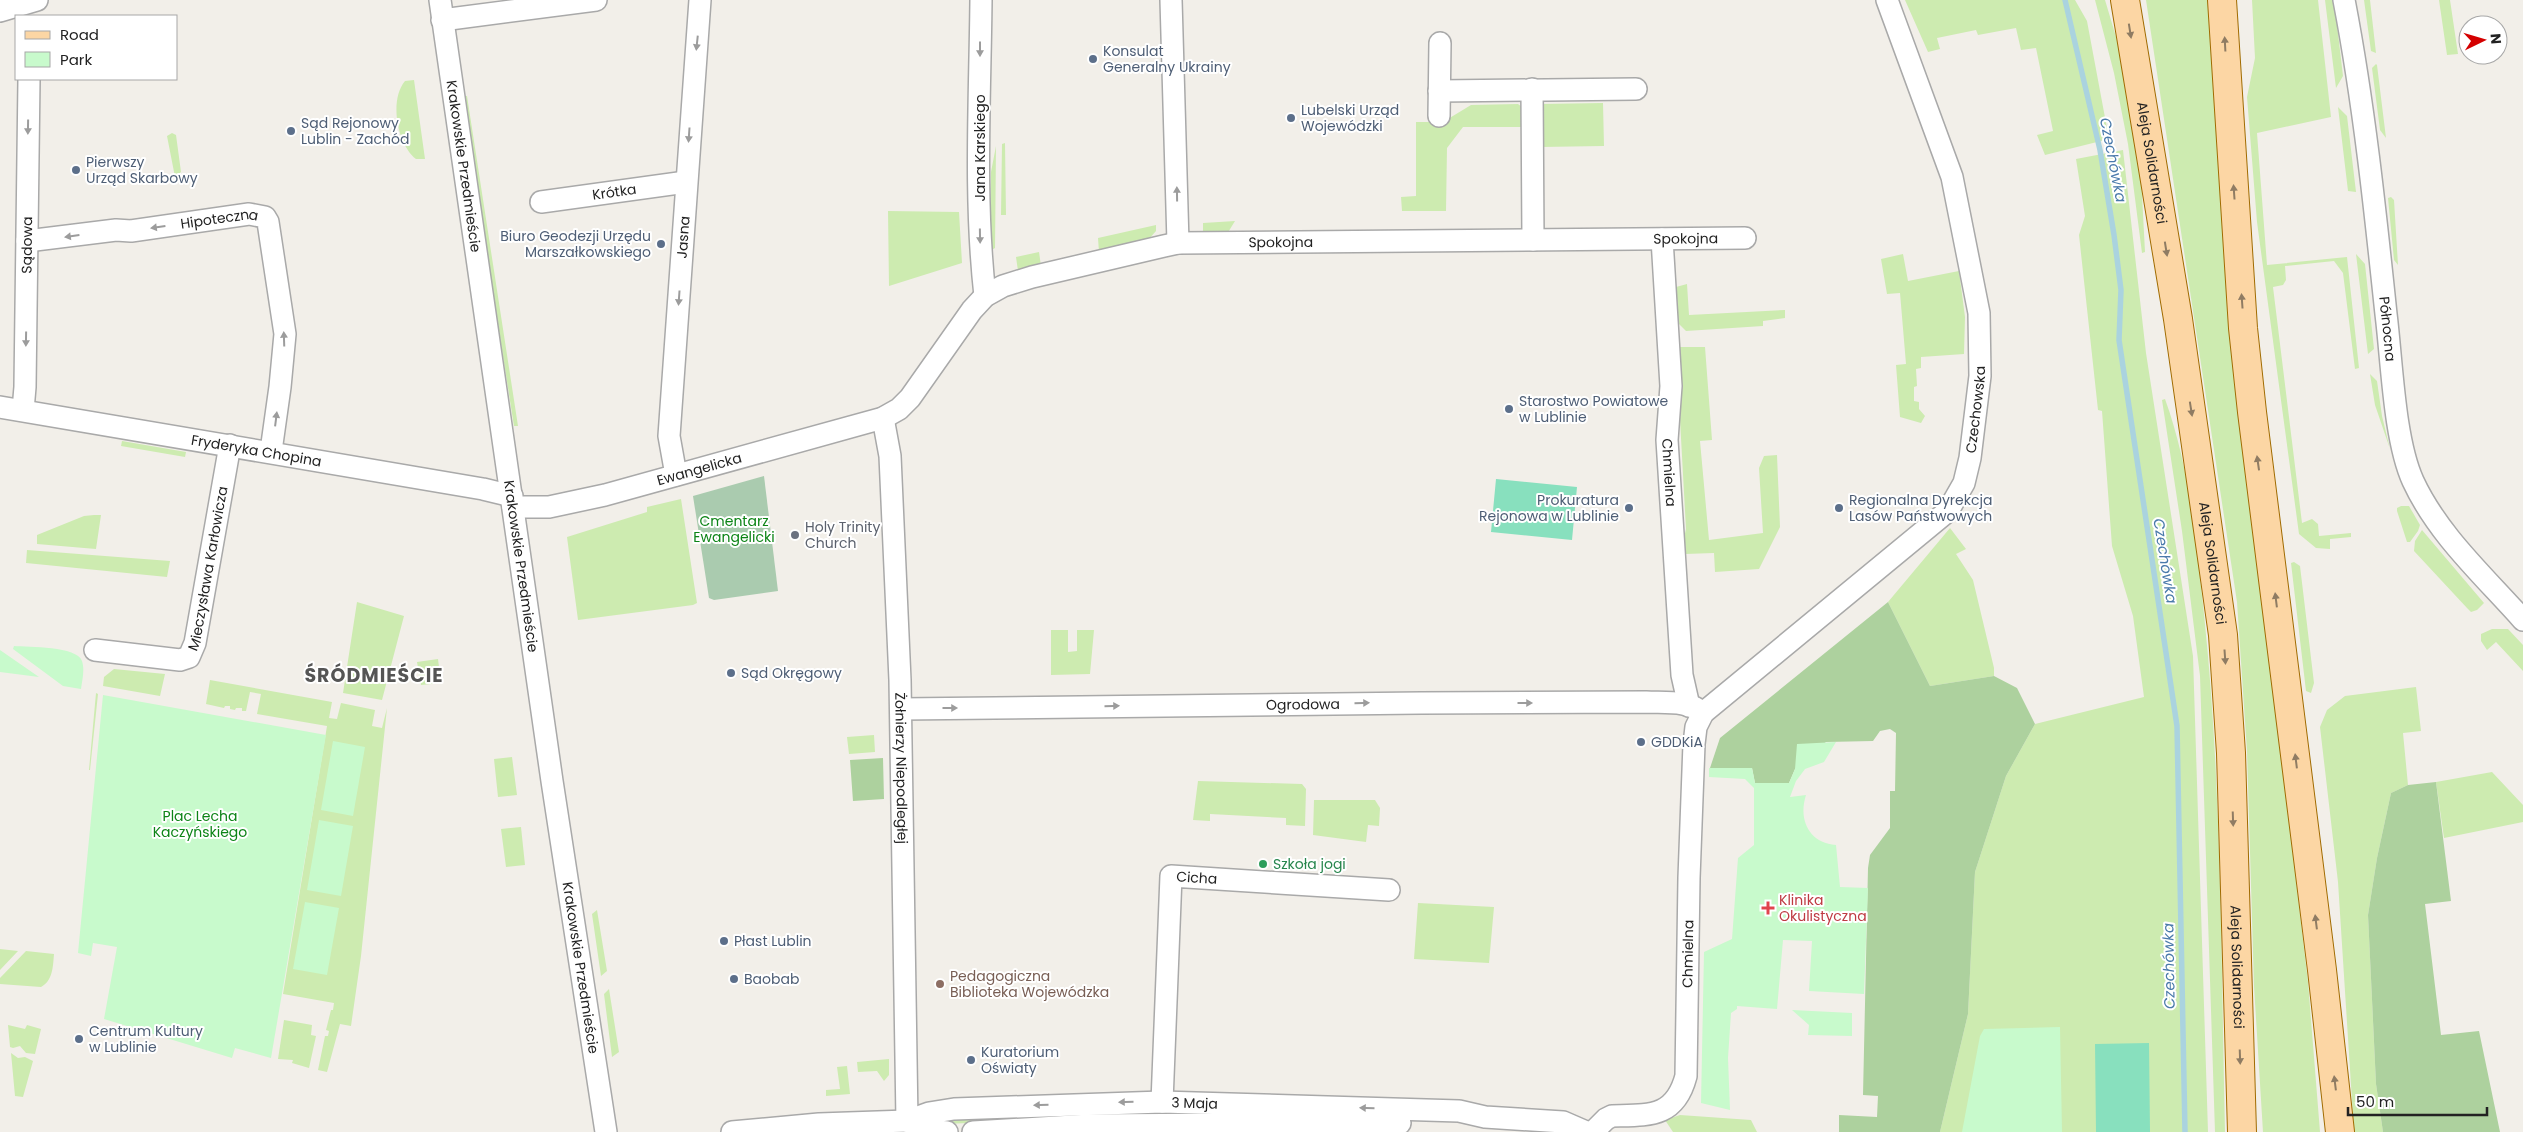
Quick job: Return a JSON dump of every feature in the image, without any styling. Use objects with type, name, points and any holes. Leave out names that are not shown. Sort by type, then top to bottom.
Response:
[{"type":"main road","name":"Aleja Solidarności","points":[[2125,0],[2179,329],[2223,628],[2231,753],[2242,1132]]},
{"type":"main road","points":[[2222,0],[2243,328],[2322,970],[2340,1132]]},
{"type":"street","points":[[441,10],[596,0]]},
{"type":"street","name":"Jasna","points":[[676,475],[669,436],[700,0]]},
{"type":"street","name":"Jana Karskiego","points":[[981,0],[980,212],[981,260],[985,296]]},
{"type":"street","points":[[1171,0],[1178,243]]},
{"type":"street","name":"Czechowska","points":[[1696,710],[1948,511],[1957,497],[1966,474],[1970,458],[1980,376],[1979,313],[1952,177],[1887,0]]},
{"type":"street","name":"Północna","points":[[2344,0],[2357,72],[2379,240],[2396,403],[2412,479],[2431,514],[2459,549],[2523,620]]},
{"type":"street","points":[[0,11],[30,7]]},
{"type":"street","name":"Krakowskie Przedmieście","points":[[441,10],[606,1132]]},
{"type":"street","points":[[1439,116],[1440,43]]},
{"type":"street","name":"Sądowa","points":[[23,410],[25,387],[29,80]]},
{"type":"street","points":[[1532,89],[1533,240]]},
{"type":"street","points":[[1439,90],[1636,89]]},
{"type":"street","name":"Krótka","points":[[541,202],[686,182]]},
{"type":"street","name":"Hipoteczna","points":[[27,241],[116,230],[131,231],[248,214],[265,217],[268,222],[285,334],[271,451]]},
{"type":"street","name":"Spokojna","points":[[883,418],[899,409],[910,398],[972,310],[985,296],[1032,276],[1178,243],[1745,238]]},
{"type":"street","name":"Chmielna","points":[[1593,1132],[1606,1119],[1612,1116],[1645,1116],[1667,1108],[1680,1095],[1686,1076],[1688,888],[1696,710],[1682,675],[1666,440],[1671,386],[1662,239]]},
{"type":"street","name":"Fryderyka Chopina","points":[[0,407],[483,488],[513,502]]},
{"type":"street","name":"Ewangelicka","points":[[513,502],[561,505],[883,418]]},
{"type":"street","name":"Żołnierzy Niepodległej","points":[[883,418],[890,456],[901,709],[907,1121]]},
{"type":"street","name":"Mieczysława Karłowicza","points":[[95,650],[180,660],[189,657],[195,643],[230,445]]},
{"type":"street","name":"Ogrodowa","points":[[901,709],[1421,702],[1646,702],[1679,703],[1696,710]]},
{"type":"street","name":"Cicha","points":[[1162,1102],[1171,876],[1389,890]]},
{"type":"street","name":"3 Maja","points":[[732,1132],[819,1124],[907,1121],[929,1113],[954,1109],[1162,1102],[1459,1111],[1485,1117],[1554,1121],[1572,1125],[1586,1132]]},
{"type":"street","points":[[1089,1103],[1090,1128]]},
{"type":"street","name":"3 Maja","points":[[973,1132],[1441,1122],[1485,1117]]},
{"type":"street","name":"3 Maja","points":[[907,1121],[928,1130],[947,1132]]},
{"type":"green space","points":[[1905,0],[2075,0],[2087,21],[2109,139],[2045,155],[2037,135],[2053,131],[2036,48],[2021,50],[2016,28],[1978,35],[1976,30],[1937,38],[1940,49],[1928,52]]},
{"type":"green space","points":[[2095,0],[2105,0],[2122,57],[2141,176],[2145,252],[2142,253],[2128,144],[2114,73]]},
{"type":"green space","points":[[2146,0],[2211,0],[2264,608],[2308,982],[2320,1132],[2263,1132],[2254,986],[2247,751],[2237,602]]},
{"type":"green space","points":[[2252,0],[2318,0],[2331,117],[2257,133],[2267,265],[2347,257],[2359,368],[2355,369],[2343,273],[2334,261],[2285,266],[2286,280],[2283,285],[2273,287],[2302,523],[2312,519],[2318,524],[2319,536],[2351,533],[2351,537],[2330,539],[2330,549],[2316,548],[2299,534],[2257,222],[2247,97],[2255,58]]},
{"type":"green space","points":[[2325,0],[2334,0],[2343,76],[2336,88]]},
{"type":"green space","points":[[2364,0],[2370,0],[2376,53],[2371,51]]},
{"type":"green space","points":[[2439,0],[2450,0],[2458,54],[2447,55]]},
{"type":"green space","points":[[2376,64],[2386,138],[2380,130],[2372,68]]},
{"type":"green space","points":[[414,80],[425,159],[416,159],[409,152],[400,133],[397,121],[397,99],[400,89],[405,81]]},
{"type":"green space","points":[[462,96],[467,96],[518,426],[514,426]]},
{"type":"green space","points":[[1603,103],[1604,146],[1540,147],[1541,104]]},
{"type":"green space","points":[[1518,104],[1522,107],[1521,127],[1463,127],[1447,148],[1446,211],[1402,211],[1401,197],[1416,196],[1416,122],[1443,122],[1471,105]]},
{"type":"green space","points":[[2338,107],[2347,116],[2356,192],[2348,191]]},
{"type":"green space","points":[[172,133],[176,135],[181,172],[175,177],[167,136]]},
{"type":"green space","points":[[1005,143],[1006,215],[1001,215],[1002,144]]},
{"type":"green space","points":[[996,146],[995,248],[990,251],[991,172]]},
{"type":"green space","points":[[2123,150],[2146,353],[2193,656],[2208,1132],[1940,1132],[1968,1014],[1975,872],[2006,776],[2035,724],[2144,697],[2133,616],[2112,546],[2102,411],[2098,410],[2079,235],[2085,216],[2076,159]]},
{"type":"green space","points":[[2391,197],[2394,200],[2398,265],[2394,260],[2388,198]]},
{"type":"green space","points":[[888,211],[959,212],[962,263],[889,286]]},
{"type":"green space","points":[[1235,221],[1227,234],[1203,234],[1203,223]]},
{"type":"green space","points":[[1156,225],[1156,231],[1148,240],[1099,252],[1098,238]]},
{"type":"green space","points":[[1039,252],[1041,266],[1018,271],[1016,257]]},
{"type":"green space","points":[[1903,254],[1908,281],[1959,271],[1965,317],[1964,354],[1921,357],[1921,368],[1916,369],[1917,386],[1914,387],[1914,401],[1919,402],[1919,409],[1925,416],[1921,423],[1900,417],[1896,365],[1906,364],[1900,293],[1887,294],[1881,259]]},
{"type":"green space","points":[[2356,254],[2365,264],[2374,349],[2368,354]]},
{"type":"green space","points":[[1687,284],[1689,315],[1785,310],[1785,318],[1763,321],[1763,326],[1686,331],[1678,323],[1676,287]]},
{"type":"green space","points":[[1676,347],[1705,347],[1712,440],[1700,441],[1709,540],[1763,533],[1759,468],[1764,456],[1777,455],[1780,527],[1759,569],[1715,572],[1714,553],[1685,554],[1684,538],[1686,529]]},
{"type":"green space","points":[[2370,374],[2377,381],[2382,416],[2390,449],[2375,405]]},
{"type":"green space","points":[[2165,399],[2181,452],[2191,505],[2210,679],[2218,808],[2225,1132],[2215,1132],[2200,676],[2182,531],[2162,400]]},
{"type":"green space","points":[[122,441],[186,452],[185,457],[121,446]]},
{"type":"green space","name":"Cmentarz Ewangelicki","points":[[764,476],[778,591],[714,600],[709,598],[693,496]]},
{"type":"green space","points":[[1496,479],[1577,487],[1572,540],[1491,532]]},
{"type":"green space","points":[[681,499],[697,603],[578,620],[567,537],[647,512],[647,507]]},
{"type":"green space","points":[[2409,506],[2420,525],[2410,542],[2407,542],[2397,511],[2397,508]]},
{"type":"green space","points":[[101,515],[96,549],[37,544],[37,535],[84,516]]},
{"type":"green space","points":[[1950,528],[1966,549],[1956,554],[1973,580],[1994,668],[1994,676],[1930,686],[1888,602]]},
{"type":"green space","points":[[2422,530],[2484,603],[2477,610],[2471,612],[2414,551],[2415,541]]},
{"type":"green space","points":[[27,550],[170,561],[167,577],[26,563]]},
{"type":"green space","points":[[2294,562],[2300,566],[2314,683],[2311,693],[2306,691],[2291,563]]},
{"type":"green space","points":[[357,602],[404,616],[382,700],[343,693]]},
{"type":"green space","points":[[1888,602],[1930,686],[1994,676],[2017,688],[2035,724],[2006,776],[1975,872],[1968,1014],[1940,1132],[1839,1132],[1839,1115],[1877,1117],[1878,1096],[1863,1095],[1868,868],[1870,855],[1890,828],[1890,791],[1895,791],[1896,733],[1890,729],[1880,731],[1873,741],[1826,742],[1795,769],[1789,783],[1755,783],[1752,768],[1710,768],[1720,738]]},
{"type":"green space","points":[[2492,629],[2508,629],[2523,645],[2523,671],[2496,642],[2487,650],[2481,641],[2481,634]]},
{"type":"green space","points":[[1051,630],[1068,630],[1068,652],[1077,651],[1077,630],[1094,630],[1090,674],[1051,675]]},
{"type":"green space","points":[[14,646],[52,648],[71,652],[78,656],[82,661],[83,668],[81,689],[63,686],[13,649]]},
{"type":"green space","points":[[0,650],[39,677],[0,672]]},
{"type":"green space","points":[[438,659],[441,683],[421,685],[417,662]]},
{"type":"green space","points":[[114,669],[165,674],[160,696],[103,686],[104,677]]},
{"type":"green space","points":[[210,680],[332,702],[329,718],[337,719],[341,703],[375,710],[372,726],[382,728],[387,708],[361,956],[351,1026],[340,1024],[327,1072],[318,1070],[325,1036],[328,1036],[329,1031],[326,1030],[334,1003],[283,994],[327,726],[257,714],[261,694],[250,692],[246,711],[242,711],[242,708],[236,708],[235,710],[230,709],[230,706],[225,706],[224,708],[206,704]]},
{"type":"green space","points":[[2416,687],[2421,731],[2403,733],[2408,785],[2391,793],[2377,858],[2368,915],[2376,1084],[2383,1132],[2354,1132],[2338,882],[2320,727],[2327,710],[2345,696]]},
{"type":"green space","points":[[96,693],[98,694],[89,770]]},
{"type":"green space","name":"Plac Lecha Kaczyńskiego","points":[[103,695],[326,735],[271,1058],[235,1048],[232,1058],[104,1019],[117,947],[93,943],[91,956],[78,953]]},
{"type":"green space","points":[[874,735],[875,752],[849,754],[847,737]]},
{"type":"green space","points":[[333,741],[365,747],[353,816],[321,810]]},
{"type":"green space","points":[[1836,742],[1824,762],[1805,769],[1796,781],[1790,797],[1806,795],[1804,813],[1808,829],[1819,840],[1836,845],[1840,887],[1868,888],[1864,994],[1809,991],[1812,941],[1783,940],[1777,1009],[1737,1006],[1737,1009],[1731,1013],[1728,1058],[1730,1110],[1701,1103],[1704,952],[1732,939],[1738,858],[1754,845],[1754,788],[1745,779],[1709,777],[1709,768],[1752,768],[1755,783],[1789,783],[1795,769],[1797,744]]},
{"type":"green space","points":[[512,757],[517,795],[498,797],[494,759]]},
{"type":"green space","points":[[883,758],[884,799],[853,801],[850,760]]},
{"type":"green space","points":[[2492,772],[2523,805],[2523,822],[2444,838],[2436,782]]},
{"type":"green space","points":[[1198,781],[1302,784],[1306,789],[1305,826],[1286,825],[1286,818],[1210,814],[1210,821],[1193,820]]},
{"type":"green space","points":[[2436,782],[2451,901],[2425,904],[2441,1035],[2479,1031],[2500,1132],[2383,1132],[2376,1084],[2368,915],[2377,858],[2391,793],[2408,785]]},
{"type":"green space","points":[[1314,800],[1375,800],[1380,808],[1379,826],[1368,825],[1366,842],[1313,835]]},
{"type":"green space","points":[[319,820],[353,826],[341,896],[307,890]]},
{"type":"green space","points":[[521,827],[525,865],[506,867],[501,829]]},
{"type":"green space","points":[[305,902],[339,908],[327,975],[293,969]]},
{"type":"green space","points":[[1418,903],[1494,907],[1489,963],[1414,959]]},
{"type":"green space","points":[[597,910],[607,971],[601,976],[592,914]]},
{"type":"green space","points":[[0,949],[18,951],[0,970]]},
{"type":"green space","points":[[26,951],[54,954],[52,973],[48,981],[41,987],[0,984],[0,978]]},
{"type":"green space","points":[[609,989],[619,1052],[612,1057],[604,994]]},
{"type":"green space","points":[[1792,1010],[1852,1013],[1852,1036],[1808,1035],[1809,1025]]},
{"type":"green space","points":[[284,1020],[312,1025],[311,1035],[316,1036],[309,1068],[292,1063],[293,1060],[278,1059]]},
{"type":"green space","points":[[8,1025],[25,1029],[27,1025],[41,1029],[35,1054],[26,1053],[20,1046],[10,1047]]},
{"type":"green space","points":[[2060,1027],[2062,1132],[1962,1132],[1980,1036],[1984,1029]]},
{"type":"green space","points":[[2149,1043],[2150,1132],[2096,1132],[2095,1044]]},
{"type":"green space","points":[[11,1053],[18,1058],[25,1057],[33,1061],[23,1097],[15,1096]]},
{"type":"green space","points":[[889,1059],[889,1075],[884,1081],[877,1071],[858,1072],[857,1062]]},
{"type":"green space","points":[[847,1066],[850,1094],[826,1096],[826,1090],[840,1089],[837,1067]]},
{"type":"green space","points":[[1066,1115],[1066,1119],[944,1124],[942,1120]]},
{"type":"green space","points":[[1680,1115],[1751,1120],[1757,1132],[1673,1132],[1665,1120]]},
{"type":"waterway","name":"Czechówka","points":[[2065,0],[2100,150],[2114,235],[2121,290],[2119,340],[2177,726],[2185,1132]]},
{"type":"place","name":"Konsulat Generalny Ukrainy","points":[[1093,59]]},
{"type":"place","name":"Lubelski Urząd Wojewódzki","points":[[1291,118]]},
{"type":"place","name":"Sąd Rejonowy Lublin - Zachód","points":[[291,131]]},
{"type":"place","name":"Pierwszy Urząd Skarbowy","points":[[76,170]]},
{"type":"place","name":"Biuro Geodezji Urzędu Marszałkowskiego","points":[[661,244]]},
{"type":"place","name":"Starostwo Powiatowe w Lublinie","points":[[1509,409]]},
{"type":"place","name":"Prokuratura Rejonowa w Lublinie","points":[[1629,508]]},
{"type":"place","name":"Regionalna Dyrekcja Lasów Państwowych","points":[[1839,508]]},
{"type":"place","name":"Holy Trinity Church","points":[[795,535]]},
{"type":"place","name":"Sąd Okręgowy","points":[[731,673]]},
{"type":"place","name":"GDDKiA","points":[[1641,742]]},
{"type":"place","name":"Szkoła jogi","points":[[1263,864]]},
{"type":"place","name":"Klinika Okulistyczna","points":[[1768,908]]},
{"type":"place","name":"Płast Lublin","points":[[724,941]]},
{"type":"place","name":"Baobab","points":[[734,979]]},
{"type":"place","name":"Pedagogiczna Biblioteka Wojewódzka","points":[[940,984]]},
{"type":"place","name":"Centrum Kultury w Lublinie","points":[[79,1039]]},
{"type":"place","name":"Kuratorium Oświaty","points":[[971,1060]]},
{"type":"district","name":"ŚRÓDMIEŚCIE","points":[[374,675]]}]
